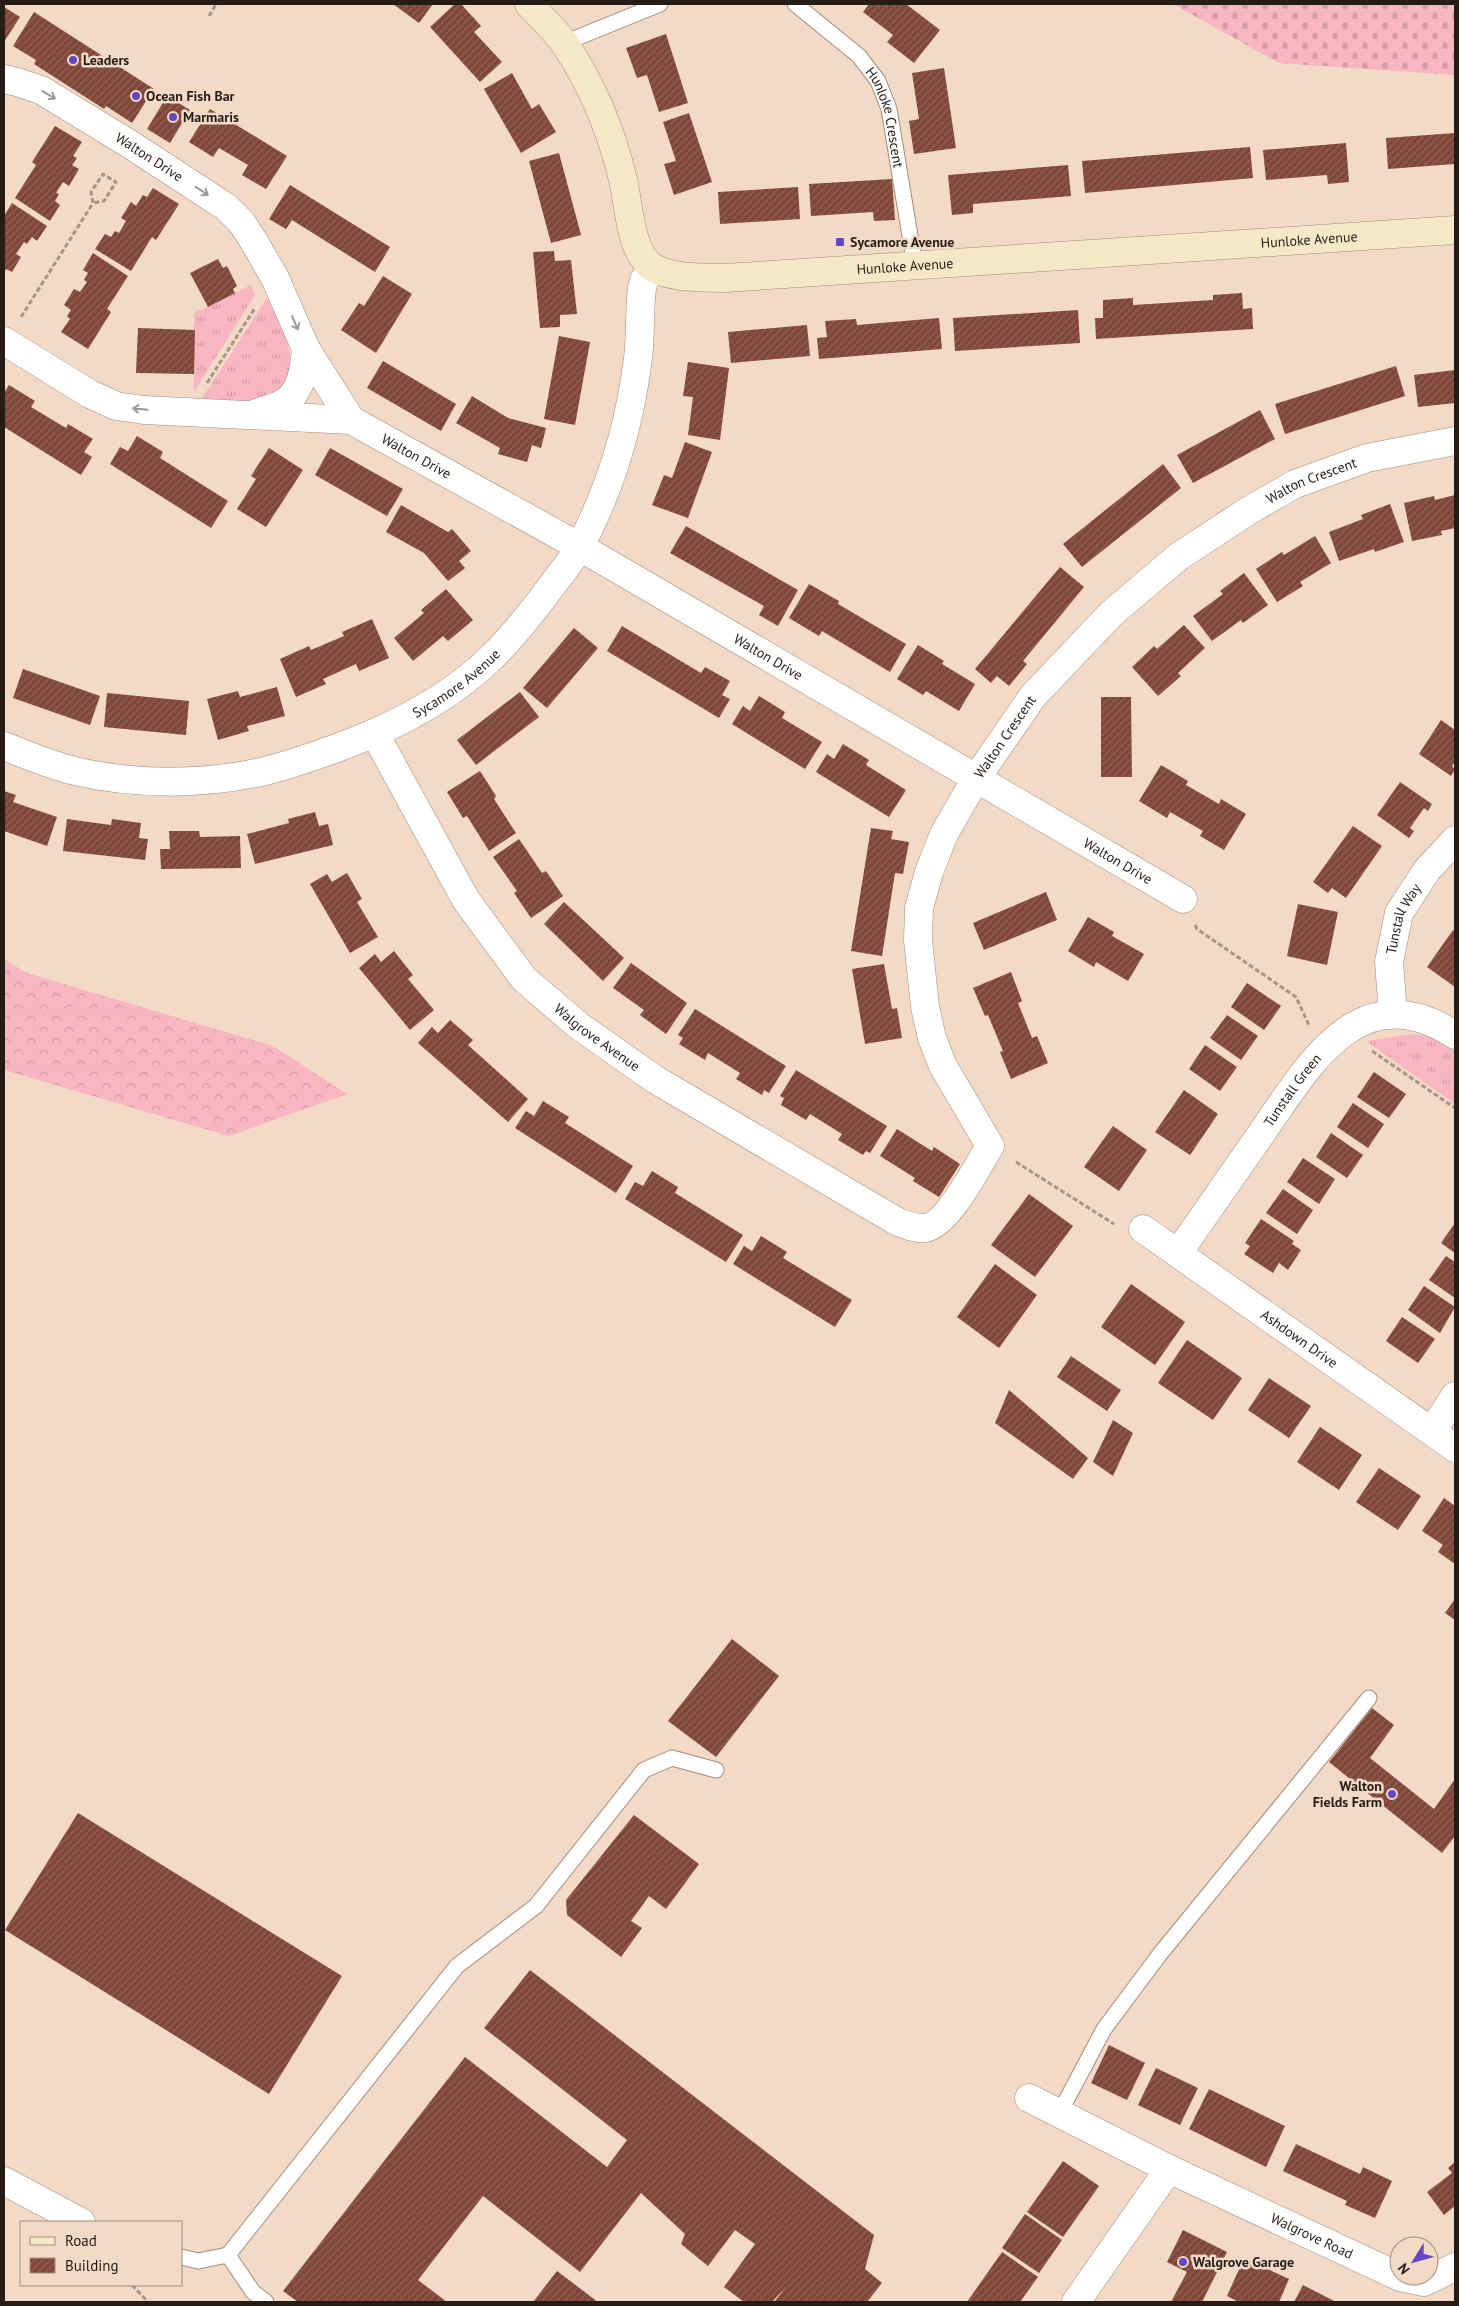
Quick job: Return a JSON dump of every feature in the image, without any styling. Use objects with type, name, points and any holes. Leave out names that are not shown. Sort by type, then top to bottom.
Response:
[{"type":"street","points":[[529,4],[564,42],[591,88],[611,137],[623,179],[636,243],[642,257],[654,268]]},
{"type":"street","name":"Walton Drive","points":[[4,80],[41,90],[128,143],[226,207],[242,223],[275,278],[306,349],[351,420]]},
{"type":"street","name":"Hunloke Avenue","points":[[654,268],[691,277],[725,278],[1455,230]]},
{"type":"street","name":"Sycamore Avenue","points":[[4,746],[44,762],[76,771],[136,779],[193,780],[261,772],[300,761],[375,734],[415,714],[446,693],[493,656],[529,616],[580,547],[604,494],[625,432],[638,358],[642,288],[644,280],[654,268]]},
{"type":"street","name":"Walton Drive","points":[[4,341],[90,394],[116,406],[144,410],[351,420],[580,547],[975,780],[1183,899]]},
{"type":"street","name":"Walton Drive","points":[[248,415],[283,404],[296,392],[304,374],[306,349]]},
{"type":"street","name":"Walton Crescent","points":[[990,1146],[943,1066],[932,1038],[925,1007],[918,940],[920,908],[929,872],[944,834],[975,780],[1033,696],[1111,614],[1178,558],[1248,511],[1295,484],[1367,458],[1455,440]]},
{"type":"street","name":"Walgrove Avenue","points":[[375,734],[466,900],[524,978],[579,1026],[656,1080],[898,1222],[912,1227],[925,1228],[940,1220],[955,1202],[990,1146]]},
{"type":"street","name":"Tunstall Way","points":[[1394,1014],[1389,962],[1399,913],[1427,870],[1455,840]]},
{"type":"street","name":"Tunstall Green","points":[[1178,1253],[1309,1064],[1337,1036],[1367,1020],[1394,1014],[1423,1018],[1438,1024],[1455,1035]]},
{"type":"street","name":"Ashdown Drive","points":[[1143,1229],[1455,1448]]},
{"type":"street","points":[[1432,1431],[1455,1396]]},
{"type":"street","name":"Walgrove Road","points":[[1029,2098],[1169,2169],[1400,2278],[1424,2282],[1455,2267]]},
{"type":"street","points":[[1076,2302],[1169,2169]]},
{"type":"street","points":[[4,2182],[79,2221]]},
{"type":"lane","points":[[564,42],[660,4]]},
{"type":"lane","name":"Hunloke Crescent","points":[[795,4],[859,56],[878,81],[889,109],[915,266]]},
{"type":"lane","points":[[1059,2114],[1104,2029],[1182,1926],[1370,1698]]},
{"type":"lane","points":[[182,2257],[198,2261],[228,2255],[457,1966],[536,1906],[644,1770],[672,1758],[716,1770]]},
{"type":"lane","points":[[228,2255],[253,2292],[266,2302]]},
{"type":"path","points":[[209,16],[216,4]]},
{"type":"path","points":[[4,341],[93,203],[91,192],[103,174],[116,182],[104,201],[93,203]]},
{"type":"path","points":[[189,412],[275,278]]},
{"type":"path","points":[[1183,899],[1197,928],[1296,997],[1307,1024],[1366,1047],[1455,1108]]},
{"type":"path","points":[[990,1146],[1120,1227],[1143,1229]]},
{"type":"path","points":[[133,2286],[148,2302]]},
{"type":"green space","points":[[1173,4],[1455,4],[1455,75],[1279,63]]},
{"type":"green space","points":[[251,285],[255,295],[194,392],[194,313]]},
{"type":"green space","points":[[267,298],[287,342],[291,358],[291,372],[286,384],[274,394],[255,400],[201,400]]},
{"type":"green space","points":[[4,959],[27,973],[273,1046],[347,1094],[229,1136],[4,1070]]},
{"type":"green space","points":[[1412,1034],[1431,1037],[1455,1051],[1455,1104],[1366,1041]]},
{"type":"building","points":[[393,4],[433,4],[419,23]]},
{"type":"building","points":[[455,4],[461,4],[481,26],[474,32],[502,62],[480,82],[430,27]]},
{"type":"building","points":[[869,4],[906,4],[940,30],[914,63],[887,42],[893,35],[863,12]]},
{"type":"building","points":[[4,7],[20,17],[4,42]]},
{"type":"building","points":[[34,12],[154,89],[132,123],[106,106],[104,109],[34,64],[36,60],[13,46]]},
{"type":"building","points":[[666,34],[688,103],[659,112],[647,75],[637,78],[626,48]]},
{"type":"building","points":[[944,68],[956,148],[914,154],[909,121],[919,119],[912,73]]},
{"type":"building","points":[[512,73],[532,109],[539,104],[556,132],[521,153],[484,89]]},
{"type":"building","points":[[167,96],[190,110],[170,143],[147,129]]},
{"type":"building","points":[[210,109],[287,156],[266,189],[242,175],[248,165],[219,148],[213,157],[189,142]]},
{"type":"building","points":[[689,113],[712,182],[674,195],[664,164],[676,161],[663,122]]},
{"type":"building","points":[[55,126],[82,142],[73,156],[77,158],[72,165],[79,169],[69,186],[63,182],[56,193],[59,194],[55,201],[60,205],[50,221],[15,198],[36,165],[32,162]]},
{"type":"building","points":[[1455,133],[1455,164],[1388,169],[1386,138]]},
{"type":"building","points":[[1346,143],[1349,182],[1328,184],[1327,175],[1266,180],[1263,150]]},
{"type":"building","points":[[1250,147],[1253,178],[1085,193],[1082,161]]},
{"type":"building","points":[[559,153],[581,235],[551,243],[529,161]]},
{"type":"building","points":[[1068,165],[1071,196],[973,204],[973,213],[952,215],[948,175]]},
{"type":"building","points":[[892,179],[895,220],[874,221],[873,212],[811,216],[809,184]]},
{"type":"building","points":[[290,185],[390,247],[375,272],[292,220],[286,229],[269,219]]},
{"type":"building","points":[[798,187],[800,219],[720,224],[718,192]]},
{"type":"building","points":[[153,188],[179,204],[156,240],[152,237],[131,271],[95,249],[105,234],[111,237],[115,231],[119,233],[126,221],[121,218],[131,202],[136,206],[143,195],[147,197]]},
{"type":"building","points":[[12,203],[47,226],[37,241],[32,237],[27,244],[24,242],[16,254],[21,257],[12,272],[6,269],[4,273],[4,216]]},
{"type":"building","points":[[554,251],[555,261],[571,260],[577,314],[560,315],[560,327],[540,328],[533,252]]},
{"type":"building","points":[[93,253],[128,276],[107,309],[111,312],[88,349],[61,332],[70,319],[67,316],[71,310],[64,305],[74,289],[80,292],[87,282],[84,280],[88,273],[83,270]]},
{"type":"building","points":[[218,259],[223,268],[227,266],[237,286],[233,289],[235,293],[208,307],[190,273]]},
{"type":"building","points":[[383,276],[412,294],[376,353],[341,330],[359,303],[364,306]]},
{"type":"building","points":[[1242,293],[1243,309],[1252,308],[1253,329],[1096,339],[1095,318],[1103,318],[1103,300],[1133,298],[1133,305],[1213,300],[1213,295]]},
{"type":"building","points":[[1078,310],[1080,343],[955,351],[953,318]]},
{"type":"building","points":[[939,318],[942,349],[819,359],[817,338],[827,337],[825,321],[856,319],[857,325]]},
{"type":"building","points":[[807,325],[810,356],[731,363],[728,332]]},
{"type":"building","points":[[138,328],[195,330],[194,374],[136,373]]},
{"type":"building","points":[[559,336],[590,342],[575,425],[544,419]]},
{"type":"building","points":[[383,361],[456,404],[441,431],[367,388]]},
{"type":"building","points":[[688,362],[729,368],[720,440],[688,435],[693,397],[683,396]]},
{"type":"building","points":[[1396,366],[1405,396],[1285,434],[1275,404]]},
{"type":"building","points":[[1455,370],[1455,403],[1418,407],[1414,375]]},
{"type":"building","points":[[9,385],[35,401],[31,407],[66,428],[68,424],[93,439],[84,452],[92,457],[81,475],[4,427],[4,393]]},
{"type":"building","points":[[472,396],[508,418],[546,428],[541,448],[532,445],[527,462],[498,454],[500,448],[456,423]]},
{"type":"building","points":[[1260,410],[1275,439],[1193,483],[1177,455]]},
{"type":"building","points":[[137,436],[163,452],[160,458],[228,501],[211,528],[110,464],[120,447],[128,451]]},
{"type":"building","points":[[685,442],[712,452],[688,518],[652,505],[664,475],[672,478]]},
{"type":"building","points":[[269,448],[303,470],[266,527],[237,509],[256,479],[251,476]]},
{"type":"building","points":[[330,448],[403,489],[387,516],[315,475]]},
{"type":"building","points":[[1163,464],[1181,488],[1082,567],[1063,544]]},
{"type":"building","points":[[1455,495],[1455,528],[1441,531],[1442,535],[1412,541],[1404,503],[1434,496],[1435,500]]},
{"type":"building","points":[[1390,504],[1404,542],[1375,552],[1374,549],[1339,561],[1329,532],[1363,519],[1361,515]]},
{"type":"building","points":[[401,505],[448,532],[452,529],[471,551],[459,561],[465,568],[448,581],[424,553],[386,532]]},
{"type":"building","points":[[686,526],[798,590],[778,626],[759,615],[764,606],[670,553]]},
{"type":"building","points":[[1315,536],[1331,563],[1300,582],[1303,586],[1277,602],[1256,569],[1282,552],[1284,555]]},
{"type":"building","points":[[1060,567],[1084,587],[1023,661],[1027,664],[1009,686],[997,676],[991,683],[975,669]]},
{"type":"building","points":[[1244,573],[1268,605],[1243,623],[1241,620],[1212,641],[1193,616],[1223,594],[1220,591]]},
{"type":"building","points":[[809,584],[839,601],[838,604],[906,644],[890,672],[822,631],[819,636],[789,618]]},
{"type":"building","points":[[446,589],[473,620],[448,641],[443,636],[413,661],[394,638],[424,613],[421,610]]},
{"type":"building","points":[[372,619],[389,658],[359,671],[356,664],[323,679],[326,684],[296,697],[280,659],[309,646],[311,650],[344,636],[342,632]]},
{"type":"building","points":[[1184,625],[1205,648],[1178,673],[1181,676],[1158,696],[1132,667],[1154,646],[1157,649]]},
{"type":"building","points":[[622,626],[701,673],[705,667],[730,681],[722,695],[730,699],[719,718],[607,651]]},
{"type":"building","points":[[574,628],[598,648],[547,708],[523,688]]},
{"type":"building","points":[[918,645],[944,661],[942,664],[975,684],[959,711],[926,691],[923,695],[897,679]]},
{"type":"building","points":[[23,669],[100,696],[90,725],[13,698]]},
{"type":"building","points":[[277,687],[285,716],[247,726],[249,731],[218,740],[207,699],[238,691],[240,697]]},
{"type":"building","points":[[520,692],[539,717],[476,765],[457,740]]},
{"type":"building","points":[[107,693],[189,701],[186,735],[104,727]]},
{"type":"building","points":[[759,696],[785,712],[782,718],[822,742],[805,769],[732,724],[743,706],[750,711]]},
{"type":"building","points":[[1101,697],[1131,697],[1132,777],[1101,777]]},
{"type":"building","points":[[1441,720],[1455,730],[1455,761],[1452,766],[1455,769],[1451,776],[1419,754]]},
{"type":"building","points":[[843,744],[869,760],[866,765],[906,790],[889,817],[816,772],[827,754],[834,759]]},
{"type":"building","points":[[1161,765],[1188,781],[1186,785],[1219,804],[1221,799],[1246,814],[1224,850],[1200,836],[1203,831],[1170,812],[1167,818],[1139,801]]},
{"type":"building","points":[[480,771],[496,796],[494,799],[516,833],[489,851],[467,816],[463,818],[447,792]]},
{"type":"building","points":[[1400,782],[1432,804],[1428,811],[1424,808],[1410,828],[1414,831],[1409,838],[1377,815]]},
{"type":"building","points":[[4,791],[16,795],[13,802],[57,817],[47,846],[4,831]]},
{"type":"building","points":[[315,812],[319,826],[328,824],[333,845],[255,864],[247,834],[289,823],[288,819]]},
{"type":"building","points":[[67,819],[111,825],[112,819],[141,823],[139,838],[148,839],[145,860],[63,851]]},
{"type":"building","points":[[1353,826],[1382,846],[1346,898],[1332,888],[1328,893],[1313,882]]},
{"type":"building","points":[[871,828],[893,831],[891,839],[909,842],[903,874],[895,873],[882,956],[851,951]]},
{"type":"building","points":[[169,831],[199,831],[200,837],[240,836],[241,868],[161,869],[160,849],[170,849]]},
{"type":"building","points":[[519,839],[542,873],[546,871],[563,896],[531,918],[514,893],[517,891],[493,857]]},
{"type":"building","points":[[347,873],[362,899],[357,902],[378,937],[350,953],[310,884],[327,874],[332,882]]},
{"type":"building","points":[[1046,892],[1057,920],[984,950],[973,923]]},
{"type":"building","points":[[564,902],[624,958],[603,981],[544,924]]},
{"type":"building","points":[[1298,904],[1338,912],[1327,965],[1287,956]]},
{"type":"building","points":[[1088,917],[1114,932],[1112,936],[1144,954],[1128,981],[1096,962],[1094,967],[1068,951]]},
{"type":"building","points":[[1453,930],[1455,932],[1455,987],[1427,967]]},
{"type":"building","points":[[394,951],[413,975],[408,979],[434,1010],[410,1030],[359,968],[375,954],[381,962]]},
{"type":"building","points":[[631,963],[687,1003],[666,1034],[640,1015],[644,1010],[613,988]]},
{"type":"building","points":[[884,964],[892,1009],[897,1008],[902,1038],[865,1044],[852,969]]},
{"type":"building","points":[[1011,972],[1022,1001],[1018,1003],[1032,1038],[1037,1036],[1048,1063],[1011,1079],[1000,1052],[1003,1051],[988,1015],[985,1016],[973,988]]},
{"type":"building","points":[[1247,983],[1281,1006],[1264,1030],[1231,1007]]},
{"type":"building","points":[[695,1009],[786,1066],[769,1093],[764,1090],[762,1095],[736,1079],[740,1073],[708,1053],[705,1060],[679,1044],[683,1038],[678,1035]]},
{"type":"building","points":[[1227,1015],[1258,1036],[1241,1060],[1210,1038]]},
{"type":"building","points":[[450,1020],[473,1040],[468,1045],[528,1099],[508,1122],[418,1043],[432,1027],[438,1033]]},
{"type":"building","points":[[1205,1045],[1237,1067],[1220,1091],[1189,1069]]},
{"type":"building","points":[[796,1070],[887,1126],[870,1153],[866,1151],[863,1155],[838,1140],[842,1134],[810,1114],[806,1120],[781,1105],[784,1098],[780,1096]]},
{"type":"building","points":[[1374,1072],[1406,1094],[1389,1118],[1357,1097]]},
{"type":"building","points":[[1184,1090],[1218,1114],[1190,1155],[1155,1132]]},
{"type":"building","points":[[543,1101],[569,1117],[565,1123],[633,1166],[616,1193],[515,1128],[526,1111],[534,1116]]},
{"type":"building","points":[[1353,1103],[1384,1124],[1368,1148],[1337,1127]]},
{"type":"building","points":[[1113,1126],[1147,1150],[1119,1191],[1084,1167]]},
{"type":"building","points":[[897,1129],[932,1151],[934,1147],[960,1164],[939,1197],[913,1181],[915,1178],[880,1156]]},
{"type":"building","points":[[1331,1133],[1363,1155],[1347,1178],[1316,1157]]},
{"type":"building","points":[[1303,1158],[1335,1179],[1319,1204],[1287,1182]]},
{"type":"building","points":[[652,1171],[678,1187],[675,1193],[743,1235],[726,1262],[625,1199],[635,1182],[643,1186]]},
{"type":"building","points":[[1283,1189],[1313,1210],[1297,1234],[1266,1213]]},
{"type":"building","points":[[1029,1194],[1073,1226],[1035,1277],[991,1245]]},
{"type":"building","points":[[1261,1219],[1294,1241],[1292,1244],[1301,1250],[1288,1270],[1279,1263],[1273,1273],[1244,1254],[1250,1246],[1245,1243]]},
{"type":"building","points":[[1455,1223],[1455,1253],[1441,1243]]},
{"type":"building","points":[[761,1236],[787,1252],[783,1258],[852,1300],[835,1327],[733,1264],[744,1246],[752,1251]]},
{"type":"building","points":[[1446,1256],[1455,1262],[1455,1298],[1429,1280]]},
{"type":"building","points":[[995,1264],[1037,1295],[999,1348],[957,1317]]},
{"type":"building","points":[[1131,1284],[1185,1322],[1155,1365],[1101,1327]]},
{"type":"building","points":[[1424,1286],[1455,1307],[1440,1333],[1408,1310]]},
{"type":"building","points":[[1402,1317],[1435,1339],[1418,1363],[1386,1341]]},
{"type":"building","points":[[1187,1340],[1242,1378],[1213,1420],[1158,1383]]},
{"type":"building","points":[[1071,1356],[1121,1390],[1107,1411],[1057,1377]]},
{"type":"building","points":[[1269,1378],[1311,1406],[1289,1438],[1248,1410]]},
{"type":"building","points":[[1009,1390],[1088,1458],[1073,1479],[995,1423]]},
{"type":"building","points":[[1113,1420],[1133,1433],[1113,1476],[1093,1462]]},
{"type":"building","points":[[1320,1427],[1362,1455],[1339,1490],[1297,1462]]},
{"type":"building","points":[[1379,1468],[1421,1496],[1398,1530],[1356,1502]]},
{"type":"building","points":[[1444,1498],[1455,1506],[1455,1564],[1438,1552],[1443,1545],[1422,1531]]},
{"type":"building","points":[[1455,1599],[1455,1620],[1445,1613]]},
{"type":"building","points":[[732,1639],[779,1676],[716,1757],[668,1721]]},
{"type":"building","name":"Walton Fields Farm","points":[[1372,1708],[1394,1725],[1370,1758],[1434,1809],[1455,1779],[1455,1836],[1442,1853],[1329,1762]]},
{"type":"building","points":[[78,1813],[342,1976],[269,2094],[5,1930]]},
{"type":"building","points":[[634,1815],[699,1864],[666,1909],[649,1896],[631,1921],[642,1928],[621,1957],[567,1915],[566,1900]]},
{"type":"building","points":[[530,1970],[874,2235],[865,2269],[882,2283],[867,2302],[774,2302],[786,2287],[772,2302],[744,2302],[724,2287],[755,2244],[735,2230],[708,2266],[681,2244],[685,2234],[641,2193],[580,2272],[483,2196],[418,2280],[447,2302],[298,2302],[283,2291],[465,2057],[607,2167],[627,2140],[484,2028]]},
{"type":"building","points":[[1109,2045],[1145,2063],[1127,2100],[1091,2083]]},
{"type":"building","points":[[1156,2068],[1198,2088],[1180,2125],[1138,2105]]},
{"type":"building","points":[[1209,2089],[1285,2126],[1266,2167],[1189,2129]]},
{"type":"building","points":[[1296,2144],[1360,2174],[1363,2167],[1392,2181],[1375,2218],[1345,2205],[1347,2201],[1283,2171]]},
{"type":"building","points":[[1063,2161],[1099,2186],[1063,2237],[1027,2212]]},
{"type":"building","points":[[1455,2162],[1455,2206],[1444,2215],[1427,2192],[1452,2173],[1448,2168]]},
{"type":"building","points":[[1025,2214],[1062,2240],[1039,2273],[1002,2248]]},
{"type":"building","points":[[1183,2230],[1227,2252],[1202,2302],[1171,2302],[1187,2272],[1167,2262]]},
{"type":"building","points":[[1002,2252],[1038,2277],[1020,2302],[967,2302]]},
{"type":"building","points":[[1244,2258],[1289,2279],[1279,2302],[1239,2302],[1227,2296]]},
{"type":"building","points":[[557,2271],[598,2302],[533,2302]]},
{"type":"building","points":[[1303,2285],[1336,2302],[1294,2302]]},
{"type":"place","name":"Leaders","points":[[73,60]]},
{"type":"place","name":"Ocean Fish Bar","points":[[136,96]]},
{"type":"place","name":"Marmaris","points":[[173,117]]},
{"type":"place","name":"Sycamore Avenue","points":[[840,242]]},
{"type":"place","name":"Walton Fields Farm","points":[[1392,1794]]},
{"type":"place","name":"Walgrove Garage","points":[[1183,2262]]}]
